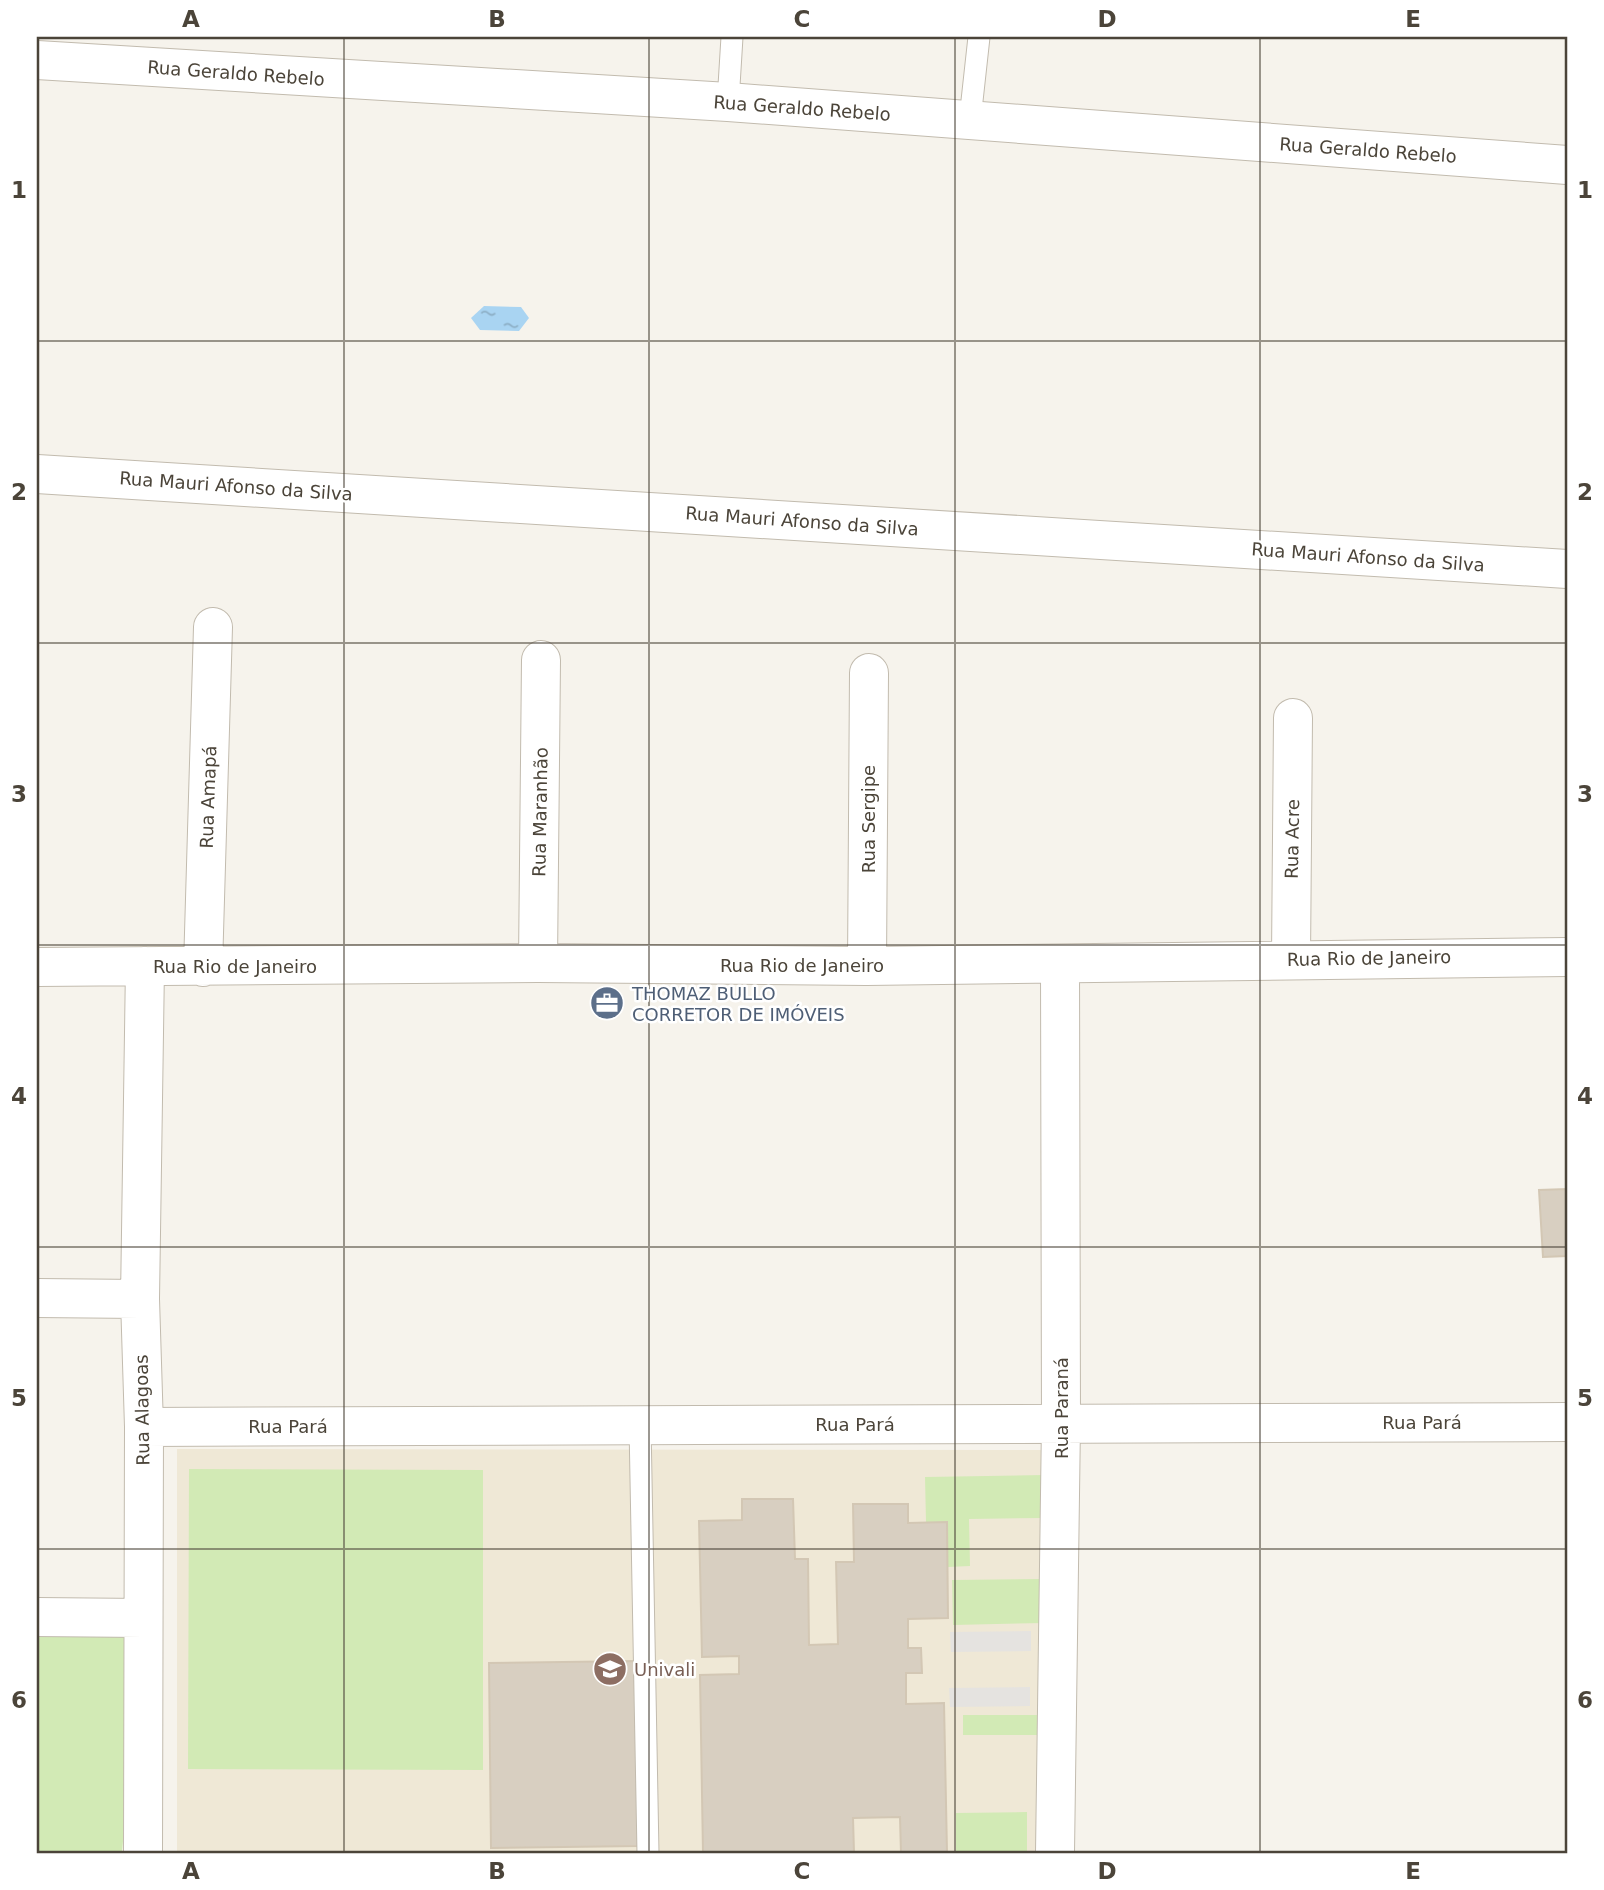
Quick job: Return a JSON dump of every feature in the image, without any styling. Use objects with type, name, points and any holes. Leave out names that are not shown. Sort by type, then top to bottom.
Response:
[{"type":"street","name":"Rua Geraldo Rebelo","points":[[37,60],[970,119],[1567,165]]},
{"type":"street","name":"Rua Mauri Afonso da Silva","points":[[37,474],[1567,569]]},
{"type":"street","name":"Rua Amapá","points":[[203,967],[213,627]]},
{"type":"street","name":"Rua Maranhão","points":[[538,964],[541,660]]},
{"type":"street","name":"Rua Sergipe","points":[[867,966],[869,673]]},
{"type":"street","name":"Rua Acre","points":[[1291,959],[1293,718]]},
{"type":"street","name":"Rua Rio de Janeiro","points":[[37,968],[538,964],[867,966],[1567,957]]},
{"type":"street","name":"Rua Paraná","points":[[1055,1853],[1061,1423],[1060,964]]},
{"type":"street","name":"Rua Alagoas","points":[[143,1853],[144,1427],[140,1298],[145,967]]},
{"type":"street","points":[[37,1298],[140,1298]]},
{"type":"street","name":"Rua Pará","points":[[144,1427],[1567,1422]]},
{"type":"street","points":[[37,1617],[143,1618]]},
{"type":"lane","points":[[728,103],[732,37]]},
{"type":"lane","points":[[970,119],[979,37]]},
{"type":"lane","points":[[640,1425],[648,1853]]},
{"type":"shaded area","name":"Univali","points":[[177,1449],[1044,1450],[1043,1853],[177,1853]]},
{"type":"shaded area","points":[[1031,1631],[1031,1651],[951,1652],[950,1632]]},
{"type":"shaded area","points":[[1030,1687],[1030,1706],[950,1707],[949,1688]]},
{"type":"green space","points":[[189,1469],[483,1470],[483,1770],[188,1769]]},
{"type":"green space","points":[[1044,1475],[1043,1518],[969,1519],[970,1566],[948,1567],[947,1522],[926,1522],[925,1477]]},
{"type":"green space","points":[[1044,1579],[1044,1623],[953,1625],[952,1580]]},
{"type":"green space","points":[[122,1623],[139,1649],[122,1853],[37,1853],[37,1625]]},
{"type":"green space","points":[[963,1715],[1044,1715],[1044,1735],[963,1735]]},
{"type":"green space","points":[[1027,1812],[1027,1853],[956,1853],[956,1813]]},
{"type":"water","points":[[484,306],[521,307],[529,318],[519,331],[480,330],[471,318]]},
{"type":"building","points":[[1567,1189],[1567,1256],[1543,1257],[1539,1190]]},
{"type":"building","points":[[742,1499],[793,1499],[795,1559],[808,1559],[809,1645],[838,1644],[836,1562],[854,1562],[853,1504],[908,1504],[908,1523],[947,1522],[948,1618],[908,1619],[908,1648],[921,1648],[922,1673],[906,1673],[906,1704],[944,1703],[947,1853],[901,1853],[900,1817],[853,1818],[854,1853],[703,1853],[700,1675],[739,1674],[739,1656],[702,1657],[699,1521],[742,1520]]},
{"type":"building","points":[[636,1661],[638,1846],[491,1848],[489,1663]]},
{"type":"place","name":"THOMAZ BULLO CORRETOR DE IMÓVEIS","points":[[607,1003]]},
{"type":"place","name":"Univali","points":[[610,1669]]}]
